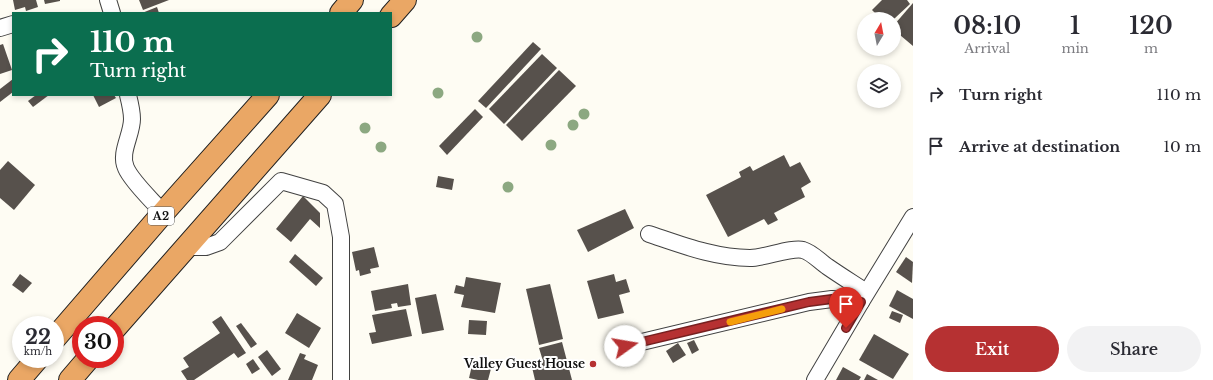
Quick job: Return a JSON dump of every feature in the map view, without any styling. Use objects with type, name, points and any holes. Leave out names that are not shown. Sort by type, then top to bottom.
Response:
[{"type":"highway","points":[[342,12],[352,0]]},
{"type":"highway","points":[[392,15],[405,0]]},
{"type":"highway","name":"A2","points":[[64,328],[267,96]]},
{"type":"highway","points":[[124,318],[319,96]]},
{"type":"highway","points":[[19,380],[29,368]]},
{"type":"highway","points":[[70,380],[80,368]]},
{"type":"street","points":[[0,28],[12,24]]},
{"type":"street","points":[[128,96],[132,120],[130,136],[124,153],[125,167],[139,186],[163,213]]},
{"type":"street","points":[[186,247],[206,246],[220,242],[282,181],[323,193],[335,204],[341,237],[341,380]]},
{"type":"street","points":[[816,380],[913,217]]},
{"type":"street","points":[[649,234],[716,255],[750,258],[801,250],[810,253],[864,297]]},
{"type":"street","points":[[625,346],[809,302],[864,297]]},
{"type":"building","points":[[13,0],[36,0],[38,7],[26,11],[25,7],[15,10]]},
{"type":"building","points":[[44,0],[60,0],[60,1],[45,4]]},
{"type":"building","points":[[139,0],[169,0],[143,10]]},
{"type":"building","points":[[882,0],[907,0],[910,4],[901,12],[874,12],[872,10]]},
{"type":"building","points":[[913,3],[913,46],[901,36],[901,17]]},
{"type":"building","points":[[157,7],[159,12],[144,12]]},
{"type":"building","points":[[533,42],[541,49],[486,108],[478,101]]},
{"type":"building","points":[[3,44],[12,70],[0,74],[0,45]]},
{"type":"building","points":[[542,54],[557,68],[504,124],[489,109]]},
{"type":"building","points":[[559,70],[576,86],[522,141],[506,125]]},
{"type":"building","points":[[12,80],[12,93],[0,102],[0,89]]},
{"type":"building","points":[[35,96],[48,96],[33,107],[28,101]]},
{"type":"building","points":[[94,96],[115,96],[116,98],[99,107]]},
{"type":"building","points":[[475,109],[483,117],[447,155],[439,146]]},
{"type":"building","points":[[784,155],[790,167],[800,162],[811,182],[801,188],[805,197],[774,213],[778,220],[768,225],[764,219],[728,237],[706,195],[741,177],[739,172],[750,166],[753,171]]},
{"type":"building","points":[[8,161],[35,185],[14,210],[0,198],[0,170]]},
{"type":"building","points":[[438,176],[454,179],[452,190],[436,187]]},
{"type":"building","points":[[303,196],[320,213],[320,228],[310,219],[291,242],[276,229]]},
{"type":"building","points":[[625,209],[634,228],[588,252],[577,230]]},
{"type":"building","points":[[374,247],[379,267],[370,269],[371,273],[360,276],[359,270],[356,271],[352,252]]},
{"type":"building","points":[[295,254],[323,278],[316,286],[289,262]]},
{"type":"building","points":[[906,257],[913,262],[912,283],[896,272]]},
{"type":"building","points":[[20,274],[32,283],[23,293],[12,285]]},
{"type":"building","points":[[614,274],[616,282],[626,279],[630,292],[619,295],[624,313],[598,319],[587,281]]},
{"type":"building","points":[[466,277],[501,283],[495,313],[461,307],[464,295],[454,293],[456,285],[464,287]]},
{"type":"building","points":[[408,284],[411,305],[398,307],[397,303],[391,304],[392,308],[375,311],[371,291]]},
{"type":"building","points":[[550,284],[563,339],[539,345],[526,289]]},
{"type":"building","points":[[897,290],[913,299],[913,319],[889,306]]},
{"type":"building","points":[[436,294],[444,330],[422,334],[415,298]]},
{"type":"building","points":[[406,309],[412,336],[372,344],[369,333],[376,332],[372,315]]},
{"type":"building","points":[[892,311],[903,315],[900,323],[889,318]]},
{"type":"building","points":[[297,313],[321,328],[309,348],[285,333]]},
{"type":"building","points":[[221,316],[246,353],[238,358],[234,353],[194,380],[187,380],[181,371],[189,367],[183,358],[220,333],[212,322]]},
{"type":"building","points":[[469,320],[487,321],[486,335],[468,334]]},
{"type":"building","points":[[241,323],[257,344],[251,348],[236,326]]},
{"type":"building","points":[[874,334],[909,354],[893,379],[859,360]]},
{"type":"building","points":[[694,340],[699,350],[692,354],[687,343]]},
{"type":"building","points":[[562,342],[572,380],[535,380],[531,363],[543,361],[539,348]]},
{"type":"building","points":[[678,343],[686,355],[673,363],[666,351]]},
{"type":"building","points":[[267,350],[281,369],[272,376],[258,357]]},
{"type":"building","points":[[300,353],[306,355],[304,359],[318,365],[312,380],[288,380]]},
{"type":"building","points":[[253,359],[260,369],[252,374],[246,364]]},
{"type":"building","points":[[473,361],[492,365],[488,380],[469,378]]},
{"type":"building","points":[[843,367],[861,377],[859,380],[836,380]]},
{"type":"building","points":[[867,374],[878,380],[864,380]]},
{"type":"slow traffic","points":[[730,322],[782,309]]},
{"type":"place","name":"Valley Guest House","points":[[593,364]]},
{"type":"route","points":[[625,346],[809,302],[832,299],[861,302],[846,328]]}]
